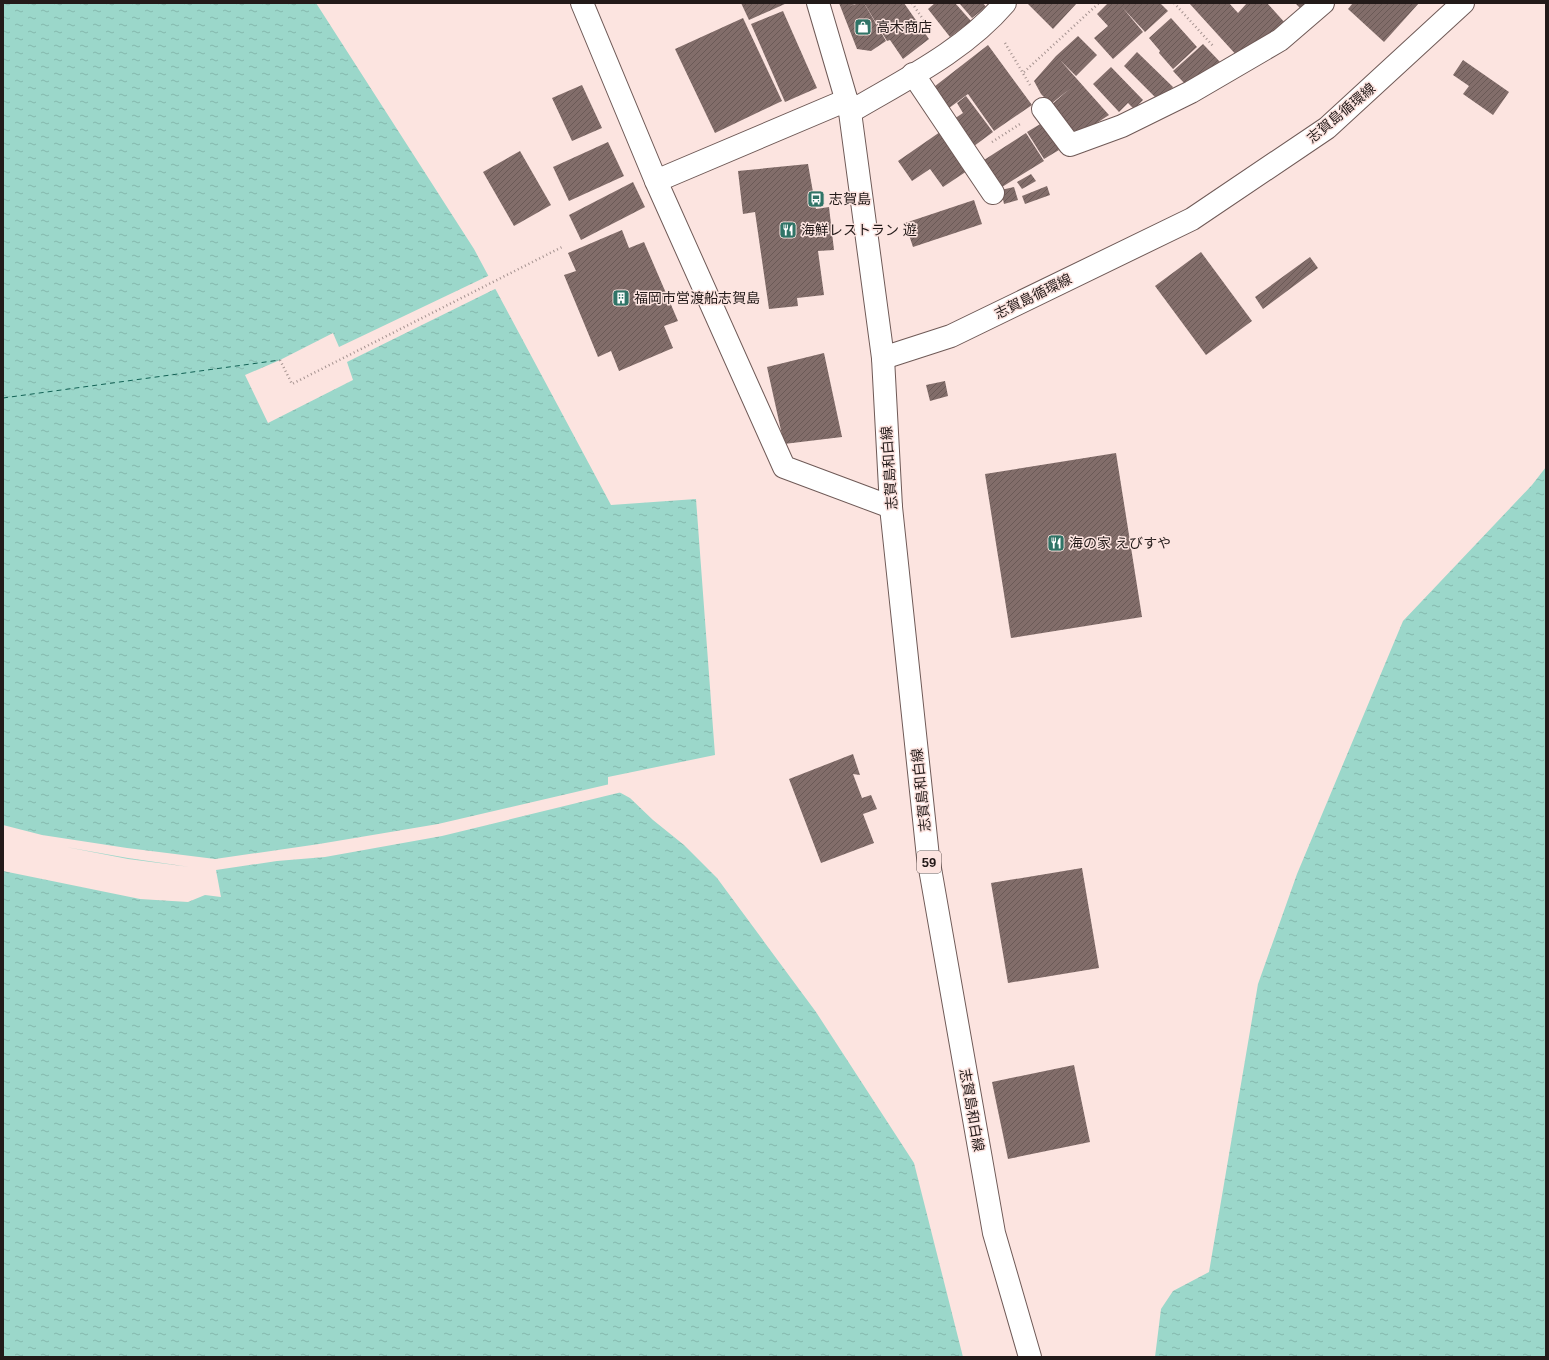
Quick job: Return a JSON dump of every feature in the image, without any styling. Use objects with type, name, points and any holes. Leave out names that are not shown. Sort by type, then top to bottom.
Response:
[{"type":"main road","points":[[582,3],[656,181],[784,468],[891,506]]},
{"type":"main road","points":[[818,3],[848,106],[883,358]]},
{"type":"main road","points":[[656,181],[848,106],[914,74],[946,54],[990,20],[1005,3]]},
{"type":"main road","points":[[1043,109],[1070,145],[1122,126],[1191,92],[1280,40],[1323,3]]},
{"type":"main road","name":"志賀島循環線","points":[[883,358],[951,336],[1192,219],[1328,128],[1463,3]]},
{"type":"main road","points":[[914,74],[993,193]]},
{"type":"main road","name":"志賀島和白線","points":[[883,358],[891,506],[928,857],[994,1233],[1030,1357]]},
{"type":"path","points":[[912,3],[946,54]]},
{"type":"path","points":[[1024,72],[1099,3]]},
{"type":"path","points":[[1174,3],[1232,67]]},
{"type":"path","points":[[968,157],[1043,109],[1024,72],[990,20]]},
{"type":"path","points":[[280,360],[292,384],[562,247]]},
{"type":"water","points":[[3,3],[316,3],[474,249],[611,505],[696,499],[715,755],[608,777],[608,786],[630,798],[653,820],[684,845],[717,878],[816,1012],[914,1163],[963,1357],[3,1357]]},
{"type":"water","points":[[1546,467],[1546,1357],[1155,1357],[1161,1309],[1173,1291],[1209,1272],[1258,984],[1297,874],[1403,621],[1532,485]]},
{"type":"pier","points":[[490,275],[497,288],[347,362],[353,380],[268,423],[245,375],[280,360],[333,333],[339,347]]},
{"type":"pier","points":[[610,784],[622,792],[442,836],[325,857],[277,861],[216,870],[221,897],[205,895],[188,902],[140,899],[3,871],[3,825],[42,835],[215,859],[319,844],[438,824]],"holes":[[[66,847],[190,867],[128,859]]]},
{"type":"building","points":[[741,3],[787,3],[749,20]]},
{"type":"building","points":[[839,3],[857,3],[850,6],[864,3],[886,41],[871,51],[857,49]]},
{"type":"building","points":[[864,3],[904,3],[929,39],[903,59],[890,40],[887,41]]},
{"type":"building","points":[[935,3],[955,3],[971,21],[950,37],[928,9]]},
{"type":"building","points":[[959,3],[983,3],[986,7],[972,18]]},
{"type":"building","points":[[1077,3],[1053,29],[1028,4]]},
{"type":"building","points":[[1108,3],[1160,3],[1168,11],[1145,32],[1122,7],[1143,32],[1113,59],[1094,38],[1108,26],[1097,14]]},
{"type":"building","points":[[1189,3],[1229,3],[1238,13],[1247,3],[1267,3],[1286,24],[1239,58]]},
{"type":"building","points":[[1295,3],[1311,3],[1303,11]]},
{"type":"building","points":[[1353,3],[1419,3],[1384,42],[1348,9]]},
{"type":"building","points":[[783,11],[817,88],[785,102],[751,24]]},
{"type":"building","points":[[743,18],[782,101],[715,133],[675,49]]},
{"type":"building","points":[[1171,18],[1197,47],[1173,69],[1159,53],[1160,51],[1149,38]]},
{"type":"building","points":[[1078,36],[1097,55],[1076,76],[1060,60],[1109,115],[1086,130],[1074,131],[1051,105],[1072,87],[1051,104],[1041,94],[1034,81],[1056,56]]},
{"type":"building","points":[[1203,44],[1222,64],[1185,84],[1173,71]]},
{"type":"building","points":[[988,45],[1032,105],[994,131],[968,94],[945,111],[930,90]]},
{"type":"building","points":[[1137,52],[1173,87],[1159,101],[1124,66]]},
{"type":"building","points":[[1463,60],[1509,92],[1493,115],[1463,94],[1469,86],[1453,75]]},
{"type":"building","points":[[1111,67],[1143,100],[1134,109],[1128,103],[1119,112],[1093,84]]},
{"type":"building","points":[[582,85],[602,128],[572,141],[552,98]]},
{"type":"building","points":[[966,96],[993,132],[970,149],[951,121],[963,113],[957,103]]},
{"type":"building","points":[[1042,123],[1059,150],[1044,159],[1027,132]]},
{"type":"building","points":[[940,132],[967,171],[943,187],[930,169],[912,181],[898,161]]},
{"type":"building","points":[[1026,133],[1044,161],[1002,187],[984,160]]},
{"type":"building","points":[[608,142],[624,176],[569,201],[553,167]]},
{"type":"building","points":[[520,151],[551,205],[514,226],[483,172]]},
{"type":"building","points":[[808,164],[816,209],[829,207],[834,250],[818,251],[824,295],[797,298],[798,306],[769,309],[755,212],[743,214],[738,171]]},
{"type":"building","points":[[1031,174],[1036,181],[1022,189],[1017,182]]},
{"type":"building","points":[[633,182],[645,207],[581,240],[569,215]]},
{"type":"building","points":[[1047,186],[1050,195],[1025,204],[1022,196]]},
{"type":"building","points":[[1014,187],[1018,200],[1004,204],[1001,190]]},
{"type":"building","points":[[974,200],[982,224],[913,247],[905,223]]},
{"type":"building","name":"福岡市営渡船志賀島","points":[[622,230],[629,248],[644,242],[678,321],[664,326],[673,348],[619,371],[611,351],[598,357],[564,275],[576,271],[568,253]]},
{"type":"building","points":[[1201,252],[1252,321],[1206,355],[1155,286]]},
{"type":"building","points":[[1310,257],[1318,268],[1263,309],[1255,297]]},
{"type":"building","points":[[824,353],[842,437],[784,444],[767,367]]},
{"type":"building","points":[[945,381],[948,396],[930,401],[926,385]]},
{"type":"building","points":[[1116,453],[1142,617],[1011,638],[985,474]]},
{"type":"building","points":[[853,754],[860,775],[853,774],[862,798],[871,795],[877,809],[863,814],[874,843],[821,863],[789,779]]},
{"type":"building","points":[[1082,868],[1099,968],[1008,983],[991,883]]},
{"type":"building","points":[[1074,1065],[1090,1142],[1008,1159],[992,1082]]},
{"type":"ferry route","points":[[3,398],[280,360]]},
{"type":"place","name":"高木商店","points":[[863,27]]},
{"type":"place","name":"志賀島","points":[[816,199]]},
{"type":"place","name":"海鮮レストラン 遊","points":[[788,230]]},
{"type":"place","name":"福岡市営渡船志賀島","points":[[621,298]]},
{"type":"place","name":"海の家 えびすや","points":[[1056,543]]}]
